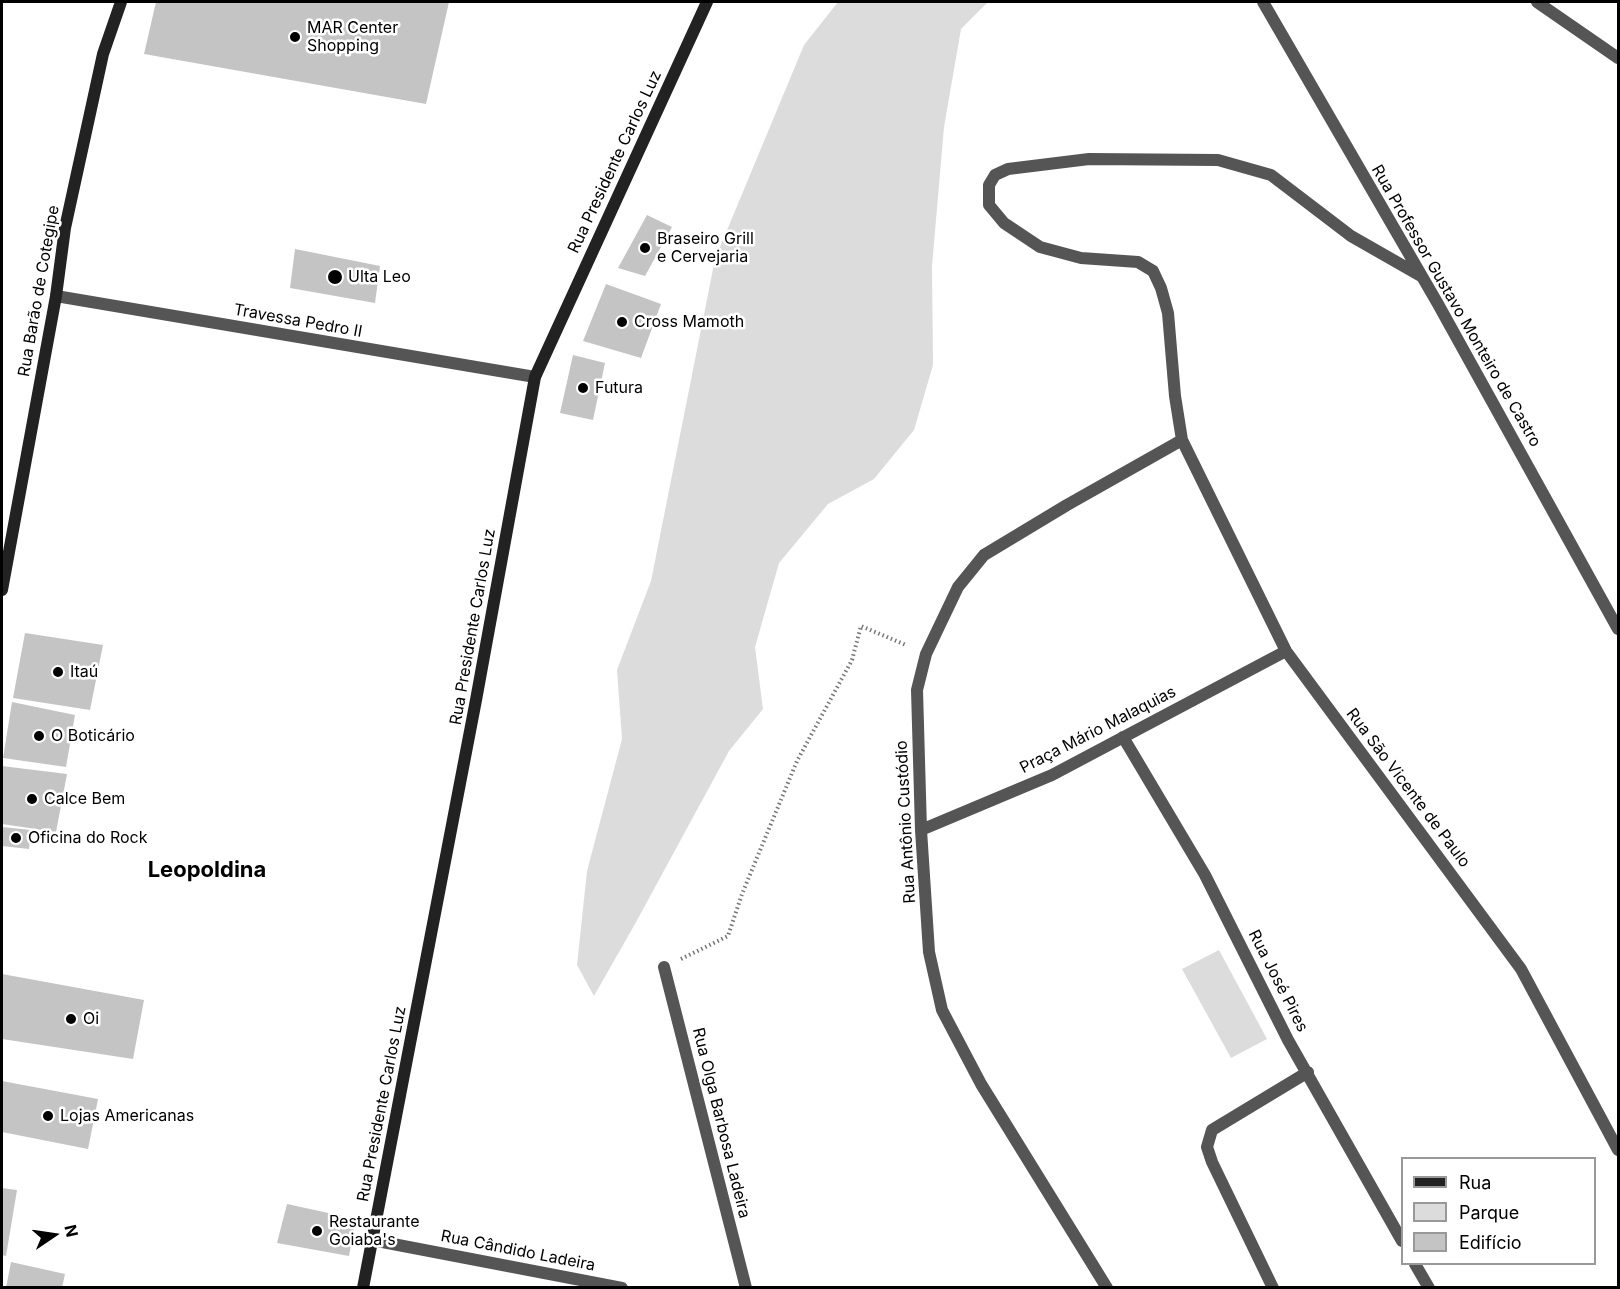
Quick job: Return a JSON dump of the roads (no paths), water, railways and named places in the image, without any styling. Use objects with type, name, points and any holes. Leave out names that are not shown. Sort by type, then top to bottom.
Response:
[{"type":"street","name":"Rua Barão de Cotegipe","points":[[2,590],[56,296],[65,228],[101,64],[121,2]]},
{"type":"street","name":"Rua Presidente Carlos Luz","points":[[363,1287],[476,700],[535,377],[707,2]]},
{"type":"street","name":"Rua Professor Gustavo Monteiro de Castro","points":[[1263,2],[1421,276],[1618,629]]},
{"type":"street","points":[[1537,2],[1618,58]]},
{"type":"street","name":"Rua São Vicente de Paulo","points":[[1421,276],[1351,236],[1271,175],[1218,159],[1089,159],[1008,169],[995,174],[989,185],[989,205],[1004,223],[1040,247],[1082,258],[1138,262],[1153,271],[1161,288],[1168,313],[1175,396],[1182,440],[1286,651],[1521,969],[1618,1150]]},
{"type":"street","name":"Travessa Pedro II","points":[[56,296],[535,377]]},
{"type":"street","name":"Rua Antônio Custódio","points":[[1107,1287],[981,1084],[942,1010],[929,952],[921,830],[917,690],[926,654],[958,587],[984,555],[1182,440]]},
{"type":"street","name":"Praça Mário Malaquias","points":[[921,830],[1052,776],[1286,651]]},
{"type":"street","name":"Rua José Pires","points":[[1123,737],[1205,875],[1288,1040],[1401,1239]]},
{"type":"street","name":"Rua Olga Barbosa Ladeira","points":[[664,968],[746,1287]]},
{"type":"street","points":[[1273,1287],[1212,1162],[1207,1147],[1212,1130],[1308,1072]]},
{"type":"street","name":"Rua Cândido Ladeira","points":[[372,1240],[622,1287]]},
{"type":"street","points":[[1416,1265],[1429,1287]]},
{"type":"place","name":"MAR Center Shopping","points":[[295,37]]},
{"type":"place","name":"Braseiro Grill e Cervejaria","points":[[645,248]]},
{"type":"place","name":"Ulta Leo","points":[[335,277]]},
{"type":"place","name":"Cross Mamoth","points":[[622,322]]},
{"type":"place","name":"Futura","points":[[583,388]]},
{"type":"place","name":"Itaú","points":[[58,672]]},
{"type":"place","name":"O Boticário","points":[[39,736]]},
{"type":"place","name":"Calce Bem","points":[[32,799]]},
{"type":"place","name":"Oficina do Rock","points":[[16,838]]},
{"type":"place","name":"Oi","points":[[71,1019]]},
{"type":"place","name":"Lojas Americanas","points":[[48,1116]]},
{"type":"place","name":"Restaurante Goiaba's","points":[[317,1231]]},
{"type":"district","name":"Leopoldina","points":[[207,870]]}]
